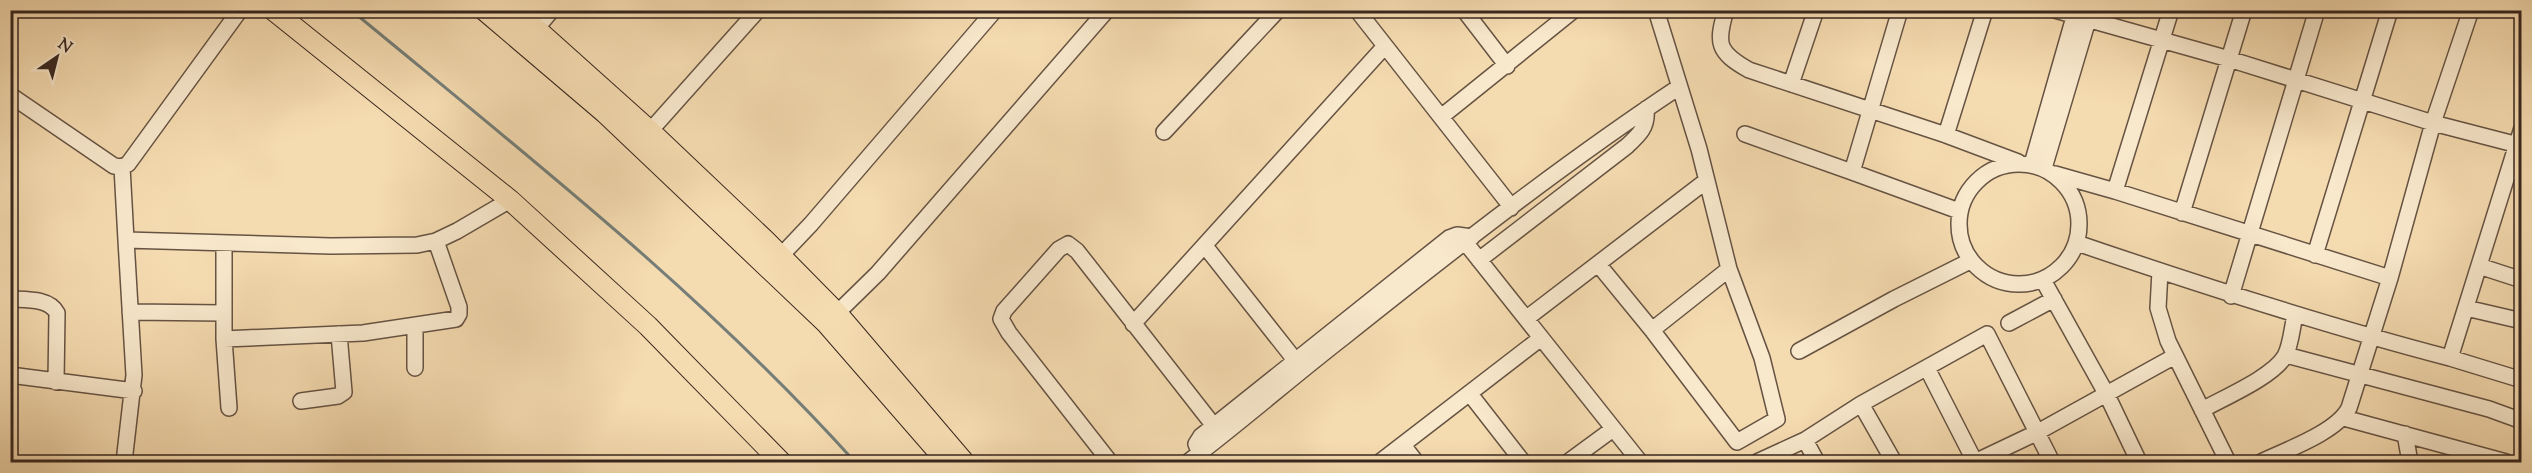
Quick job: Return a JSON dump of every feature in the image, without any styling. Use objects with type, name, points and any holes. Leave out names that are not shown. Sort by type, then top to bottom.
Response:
[{"type":"main road","points":[[273,10],[510,200],[648,326],[781,462]]},
{"type":"main road","points":[[484,10],[775,262]]},
{"type":"main road","points":[[515,10],[650,131],[832,318],[964,462]]},
{"type":"main road","points":[[832,318],[947,462]]},
{"type":"street","points":[[10,95],[114,166],[122,167],[128,164],[240,10]]},
{"type":"street","points":[[536,29],[552,10]]},
{"type":"street","points":[[650,131],[758,10]]},
{"type":"street","points":[[775,262],[995,10]]},
{"type":"street","points":[[832,318],[878,273],[1107,10]]},
{"type":"street","points":[[1164,132],[1278,10]]},
{"type":"street","points":[[1357,10],[1511,208]]},
{"type":"street","points":[[1464,10],[1507,66]]},
{"type":"street","points":[[1598,264],[1652,330],[1737,442],[1777,419],[1762,358],[1729,269],[1699,149],[1656,10]]},
{"type":"street","points":[[1726,10],[1719,35],[1720,42],[1728,54],[1749,70],[2037,167],[2390,278]]},
{"type":"street","points":[[1791,84],[1816,10]]},
{"type":"street","points":[[1852,172],[1900,10]]},
{"type":"street","points":[[1946,135],[1985,10]]},
{"type":"street","points":[[2055,10],[2082,15],[2433,123],[2519,145]]},
{"type":"street","points":[[2115,191],[2171,10]]},
{"type":"street","points":[[2182,213],[2244,10]]},
{"type":"street","points":[[2231,296],[2317,10]]},
{"type":"street","points":[[2315,255],[2390,10]]},
{"type":"street","points":[[2261,462],[2333,426],[2344,418],[2361,374],[2433,123],[2470,10]]},
{"type":"street","points":[[1441,117],[1573,11]]},
{"type":"street","points":[[2037,167],[2082,15]]},
{"type":"street","points":[[1133,324],[1385,46]]},
{"type":"street","points":[[1194,458],[1344,336],[1469,240],[1679,87]]},
{"type":"street","points":[[1479,260],[1627,146],[1644,128],[1647,117],[1646,109]]},
{"type":"street","points":[[2450,358],[2519,145],[2522,128]]},
{"type":"street","points":[[1745,134],[1959,211]]},
{"type":"street","points":[[2000,166],[2037,167],[2071,193],[2078,208],[2080,226],[2077,243],[2069,258],[2058,271],[2043,280],[2024,284],[2005,283],[1987,275],[1970,261],[1959,229],[1959,211],[1967,192],[1981,176],[2000,166]]},
{"type":"street","points":[[122,167],[134,391],[124,462]]},
{"type":"street","points":[[1527,318],[1706,181]]},
{"type":"street","points":[[126,240],[224,244],[400,246],[436,241],[510,200]]},
{"type":"street","points":[[1194,458],[1196,444],[1214,426],[1449,238],[1457,235],[1469,240],[1479,260],[1640,462]]},
{"type":"street","points":[[224,339],[387,331],[451,320],[459,314],[459,307],[436,241]]},
{"type":"street","points":[[2077,243],[2231,296],[2522,380]]},
{"type":"street","points":[[224,244],[223,313],[230,408]]},
{"type":"street","points":[[1110,462],[1001,319],[1004,311],[1059,249],[1068,244],[1077,250],[1214,426]]},
{"type":"street","points":[[1204,246],[1295,360]]},
{"type":"street","points":[[1799,351],[1894,298],[1970,261]]},
{"type":"street","points":[[2479,266],[2522,280]]},
{"type":"street","points":[[1652,330],[1729,269]]},
{"type":"street","points":[[2160,271],[2158,308],[2168,341],[2228,462]]},
{"type":"street","points":[[2043,280],[2107,395],[2139,462]]},
{"type":"street","points":[[10,299],[47,302],[57,313],[56,382]]},
{"type":"street","points":[[2009,322],[2054,299]]},
{"type":"street","points":[[2466,308],[2522,321]]},
{"type":"street","points":[[130,312],[223,313]]},
{"type":"street","points":[[2202,410],[2265,375],[2280,363],[2286,355],[2295,315]]},
{"type":"street","points":[[415,327],[415,368]]},
{"type":"street","points":[[301,401],[342,395],[344,388],[339,334]]},
{"type":"street","points":[[1757,462],[1805,440],[1861,404],[1986,334],[2052,462]]},
{"type":"street","points":[[1380,462],[1541,338]]},
{"type":"street","points":[[2286,355],[2488,409],[2522,421]]},
{"type":"street","points":[[1927,368],[1975,462],[2036,433],[2175,356]]},
{"type":"street","points":[[10,375],[134,391]]},
{"type":"street","points":[[1470,394],[1523,462]]},
{"type":"street","points":[[1861,404],[1894,462]]},
{"type":"street","points":[[2344,418],[2506,462]]},
{"type":"street","points":[[1568,462],[1613,429]]},
{"type":"street","points":[[2405,434],[2410,462]]},
{"type":"street","points":[[1805,440],[1817,462]]},
{"type":"street","points":[[1403,445],[1416,462]]},
{"type":"waterway","points":[[351,10],[547,172],[675,283],[797,400],[855,462]]}]
